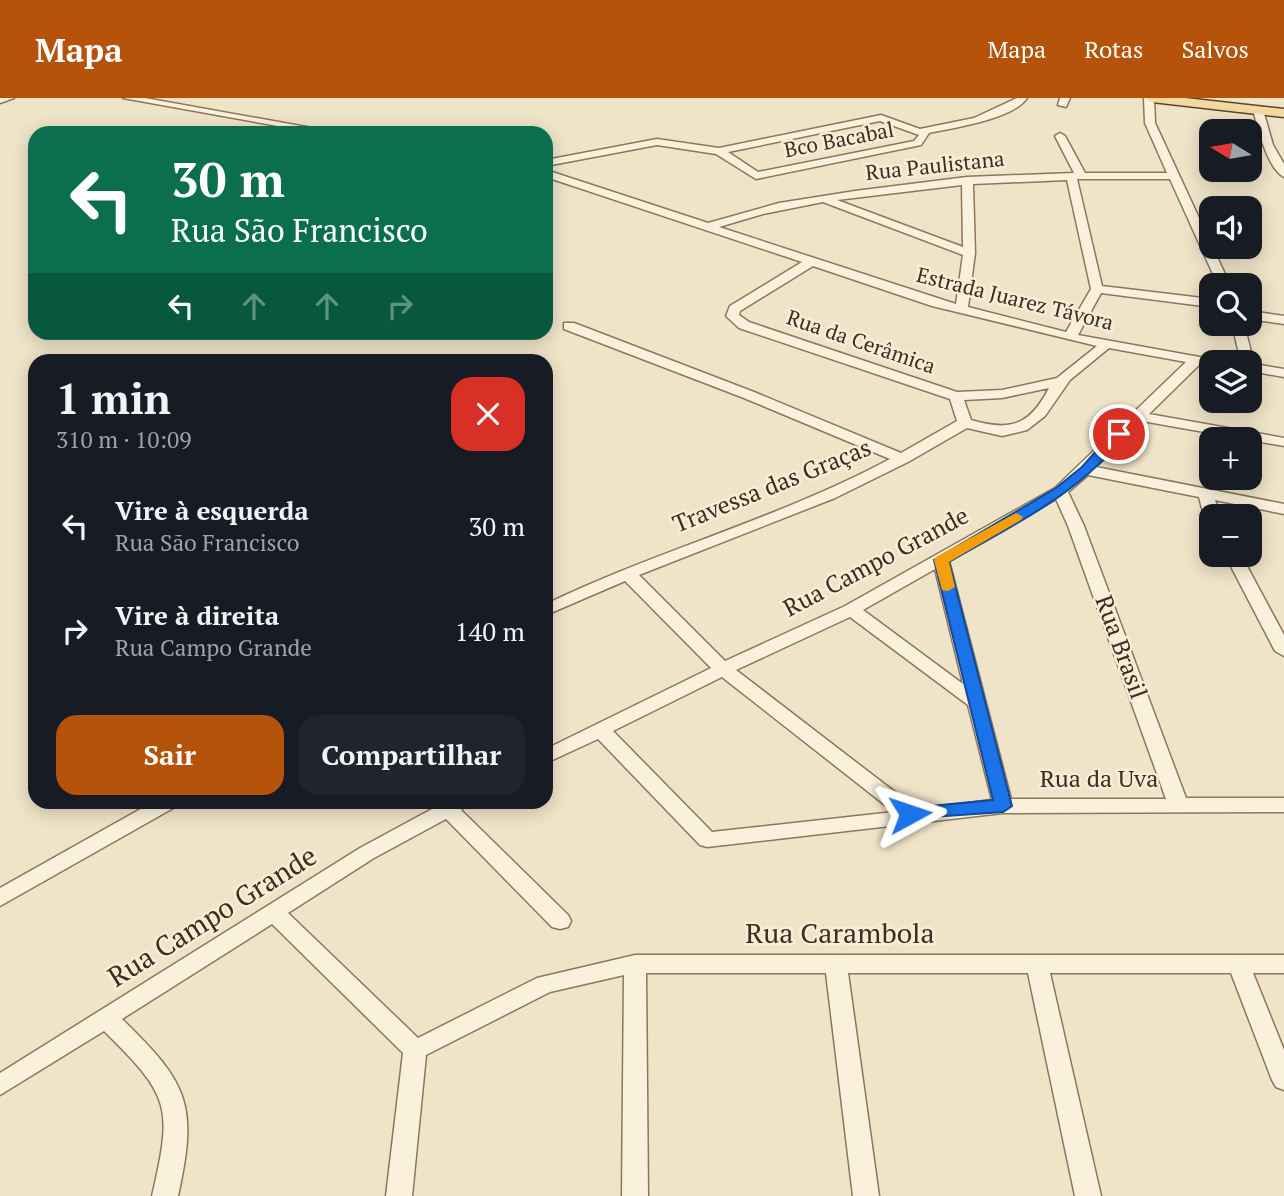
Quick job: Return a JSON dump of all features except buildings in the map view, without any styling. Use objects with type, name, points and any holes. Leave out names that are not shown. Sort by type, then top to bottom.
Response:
[{"type":"main road","points":[[1150,98],[1253,104]]},
{"type":"main road","points":[[1191,98],[1253,104],[1284,111]]},
{"type":"street","points":[[0,100],[9,98]]},
{"type":"street","points":[[128,98],[294,126]]},
{"type":"street","points":[[923,131],[985,117],[1019,103],[1022,98]]},
{"type":"street","points":[[1150,98],[1150,123],[1218,273]]},
{"type":"street","points":[[1253,104],[1265,137],[1284,174]]},
{"type":"street","name":"Bco Bacabal","points":[[553,162],[657,142],[719,151],[881,118],[923,131],[924,138],[917,143],[756,176],[719,151]]},
{"type":"street","points":[[1060,135],[1076,175],[1097,289],[1070,337]]},
{"type":"street","name":"Estrada Juarez Távora","points":[[553,175],[961,310],[1070,337],[1199,361]]},
{"type":"street","name":"Rua Paulistana","points":[[706,228],[761,209],[823,198],[967,180],[1076,175],[1173,176]]},
{"type":"street","points":[[961,310],[969,253],[967,180]]},
{"type":"street","points":[[823,198],[969,253]]},
{"type":"street","name":"Rua da Cerâmica","points":[[811,261],[731,313],[744,325],[956,396],[965,423]]},
{"type":"street","points":[[1097,289],[1199,302]]},
{"type":"street","points":[[1262,317],[1284,320]]},
{"type":"street","points":[[569,326],[750,395],[903,458]]},
{"type":"street","points":[[956,396],[1010,393],[1060,381],[1097,355],[1105,344]]},
{"type":"street","name":"Rua Campo Grande","points":[[553,753],[723,669],[852,610],[1060,491],[1086,470],[1135,416],[1199,365]]},
{"type":"street","points":[[1262,369],[1284,373]]},
{"type":"street","points":[[965,423],[996,432],[1020,430],[1038,415],[1060,381]]},
{"type":"street","points":[[1135,416],[1284,442]]},
{"type":"street","name":"Travessa das Graças","points":[[553,607],[627,573],[807,505],[903,458],[965,423]]},
{"type":"street","points":[[1086,470],[1284,509]]},
{"type":"street","name":"Rua Brasil","points":[[1060,491],[1076,526],[1178,804]]},
{"type":"street","points":[[1206,494],[1209,504]]},
{"type":"street","points":[[941,560],[1003,806]]},
{"type":"street","points":[[1239,567],[1284,651]]},
{"type":"street","points":[[627,573],[723,669],[910,814]]},
{"type":"street","points":[[852,610],[975,701]]},
{"type":"street","name":"Rua da Uva","points":[[600,729],[707,840],[910,814],[1003,806],[1284,805]]},
{"type":"street","points":[[0,898],[156,809]]},
{"type":"street","name":"Rua Campo Grande","points":[[0,1085],[367,853],[446,809]]},
{"type":"street","points":[[457,809],[560,921]]},
{"type":"street","points":[[274,913],[415,1050],[399,1196]]},
{"type":"street","points":[[836,962],[866,1196]]},
{"type":"street","points":[[635,964],[635,1196]]},
{"type":"street","name":"Rua Carambola","points":[[415,1050],[545,985],[635,964],[1284,964]]},
{"type":"street","points":[[1037,964],[1088,1196]]},
{"type":"street","points":[[1239,964],[1284,1080]]},
{"type":"street","points":[[106,1018],[170,1086],[176,1103],[179,1120],[176,1150],[166,1196]]},
{"type":"slow traffic","points":[[948,587],[941,560],[1016,517]]},
{"type":"route","points":[[910,814],[1003,806],[941,560],[1060,491],[1086,470],[1119,434]]}]
